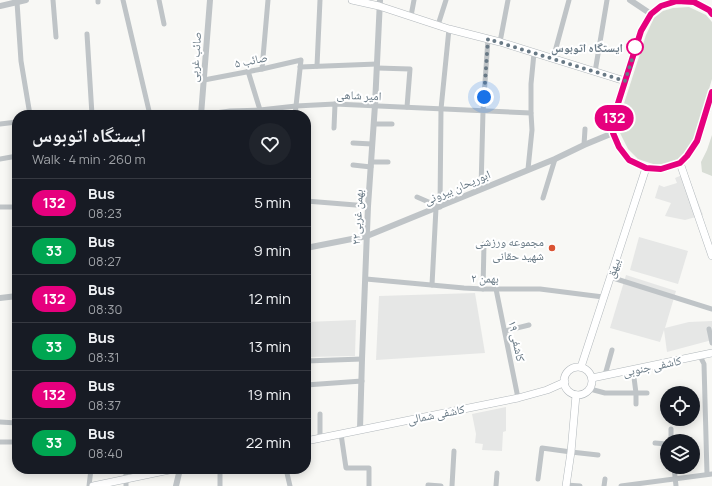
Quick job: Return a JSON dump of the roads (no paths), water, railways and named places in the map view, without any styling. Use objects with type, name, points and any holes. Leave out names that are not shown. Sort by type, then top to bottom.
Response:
[{"type":"main road","points":[[352,0],[380,3],[411,16],[449,29],[500,42],[625,81]]},
{"type":"main road","points":[[712,14],[709,10],[694,1],[677,1],[661,6],[651,14],[641,31],[614,116],[613,133],[619,147],[629,160],[646,168],[661,169],[680,163],[687,156],[697,141],[711,100],[712,92]]},
{"type":"main road","points":[[680,163],[711,252]]},
{"type":"main road","name":"بیهق","points":[[581,367],[646,168]]},
{"type":"main road","name":"کاشفی جنوبی","points":[[592,378],[712,353]]},
{"type":"main road","points":[[576,367],[581,367],[588,371],[592,378],[592,385],[590,389],[584,394],[576,395],[569,391],[565,385],[568,372],[576,367]]},
{"type":"main road","name":"کاشفی شمالی","points":[[311,440],[518,398],[547,390],[565,382]]},
{"type":"main road","points":[[566,485],[571,452],[576,395]]},
{"type":"main road","points":[[93,486],[126,482],[160,474]]},
{"type":"street","points":[[0,6],[25,0]]},
{"type":"street","points":[[53,0],[56,37]]},
{"type":"street","points":[[123,0],[149,110]]},
{"type":"street","points":[[159,0],[164,24]]},
{"type":"street","name":"صائب غربی","points":[[201,110],[210,0]]},
{"type":"street","points":[[262,69],[268,0]]},
{"type":"street","points":[[317,66],[320,0]]},
{"type":"street","points":[[411,16],[414,0]]},
{"type":"street","points":[[438,25],[446,0]]},
{"type":"street","points":[[500,42],[508,0]]},
{"type":"street","points":[[553,59],[569,0]]},
{"type":"street","points":[[595,72],[607,0]]},
{"type":"street","points":[[630,0],[638,2],[651,14]]},
{"type":"street","points":[[17,2],[21,61],[29,110]]},
{"type":"street","name":"۲۲بهمن غربی","points":[[360,429],[368,206],[380,3]]},
{"type":"street","points":[[432,285],[438,207],[442,109],[449,29]]},
{"type":"street","points":[[87,34],[92,110]]},
{"type":"street","points":[[480,189],[488,39]]},
{"type":"street","points":[[528,169],[532,130],[531,84],[534,53]]},
{"type":"street","name":"صائب ۵","points":[[204,80],[301,60],[300,67]]},
{"type":"street","points":[[296,110],[300,67],[317,66],[377,66],[410,69],[408,107]]},
{"type":"street","points":[[248,71],[259,110]]},
{"type":"street","points":[[334,128],[335,104]]},
{"type":"street","name":"امیر شاهی","points":[[272,110],[296,106],[335,104],[531,114]]},
{"type":"street","points":[[0,124],[12,123]]},
{"type":"street","points":[[374,124],[392,124]]},
{"type":"street","points":[[584,145],[585,129]]},
{"type":"street","name":"ابوریحان بیرونی","points":[[311,247],[368,236],[555,159],[613,133]]},
{"type":"street","points":[[353,143],[372,144]]},
{"type":"street","points":[[0,159],[12,157]]},
{"type":"street","points":[[543,198],[555,159]]},
{"type":"street","points":[[353,165],[371,165],[388,162]]},
{"type":"street","points":[[416,197],[438,207]]},
{"type":"street","points":[[311,201],[368,206]]},
{"type":"street","points":[[0,207],[12,207]]},
{"type":"street","points":[[483,289],[484,244]]},
{"type":"street","points":[[610,277],[712,309]]},
{"type":"street","name":"بهمن ۲","points":[[366,279],[483,289],[540,289],[603,297]]},
{"type":"street","name":"کاشفی ۱۹","points":[[496,289],[518,398]]},
{"type":"street","points":[[0,298],[12,297]]},
{"type":"street","points":[[505,331],[529,325]]},
{"type":"street","points":[[709,329],[712,343]]},
{"type":"street","points":[[605,375],[612,350]]},
{"type":"street","points":[[621,486],[709,474],[704,364],[700,356]]},
{"type":"street","points":[[311,361],[362,360]]},
{"type":"street","points":[[633,370],[636,404]]},
{"type":"street","points":[[311,385],[362,381]]},
{"type":"street","points":[[590,389],[605,393],[647,393]]},
{"type":"street","points":[[320,414],[320,438]]},
{"type":"street","points":[[0,422],[12,423]]},
{"type":"street","points":[[670,429],[670,434]]},
{"type":"street","points":[[341,434],[346,468],[368,468],[369,486]]},
{"type":"street","points":[[0,442],[12,442]]},
{"type":"street","points":[[655,443],[660,443]]},
{"type":"street","points":[[538,479],[542,448],[598,455]]},
{"type":"street","points":[[452,486],[454,451]]},
{"type":"street","points":[[496,486],[497,473]]},
{"type":"street","points":[[89,486],[90,474]]},
{"type":"street","points":[[176,486],[177,474]]},
{"type":"street","points":[[220,474],[220,486]]},
{"type":"street","points":[[287,474],[290,486]]},
{"type":"street","points":[[675,474],[676,486]]},
{"type":"street","points":[[604,486],[605,479]]},
{"type":"street","points":[[428,485],[441,486]]},
{"type":"street","points":[[566,485],[580,486]]},
{"type":"place","name":"ایستگاه اتوبوس","points":[[635,47]]},
{"type":"place","name":"مجموعه ورزشی شهید حقانی","points":[[552,248]]}]
